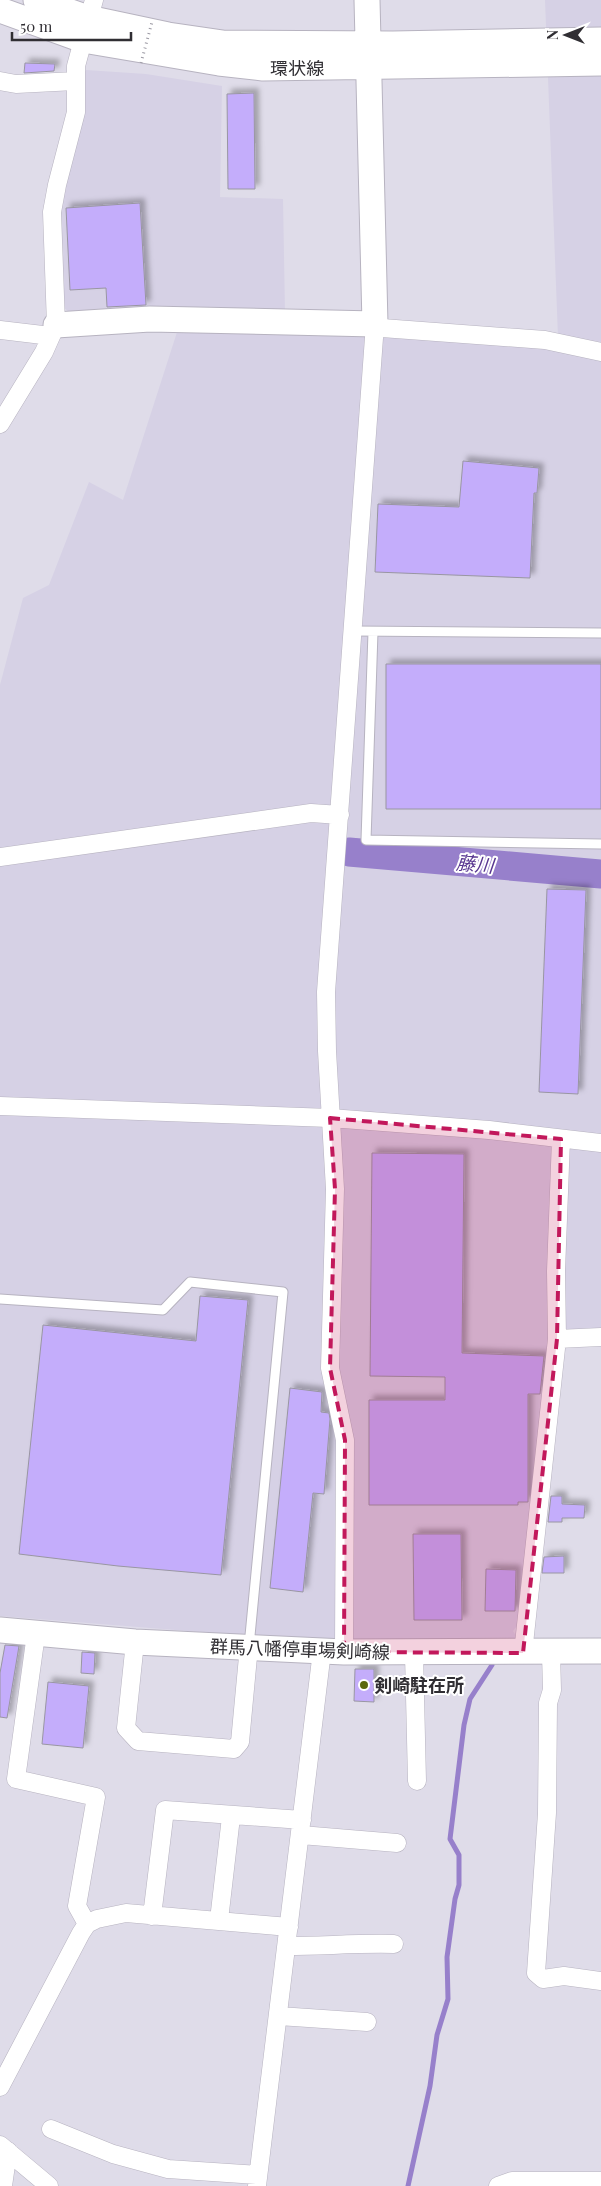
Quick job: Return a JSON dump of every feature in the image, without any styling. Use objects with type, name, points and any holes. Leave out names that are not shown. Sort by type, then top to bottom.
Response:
[{"type":"street","name":"環状線","points":[[36,0],[219,63],[263,68],[368,56],[601,40]]},
{"type":"street","points":[[51,2129],[113,2154],[168,2169],[258,2180],[301,1827],[333,1651],[345,1440],[330,1368],[335,1189],[330,1118],[326,992],[354,631],[375,324],[367,0]]},
{"type":"street","name":"環状線","points":[[0,10],[88,19]]},
{"type":"street","points":[[0,424],[44,352],[53,330],[52,212],[76,112],[76,66],[88,19]]},
{"type":"street","name":"環状線","points":[[368,56],[601,63]]},
{"type":"street","points":[[0,81],[16,84],[75,82]]},
{"type":"street","points":[[0,330],[53,330],[150,319],[375,324],[382,328],[545,340],[601,352]]},
{"type":"street","points":[[0,857],[311,813],[340,815]]},
{"type":"street","points":[[0,1106],[330,1118],[489,1130],[601,1143]]},
{"type":"street","points":[[523,1653],[557,1339],[556,1271],[561,1139]]},
{"type":"street","points":[[557,1339],[601,1337]]},
{"type":"street","name":"群馬八幡停車場剣崎線","points":[[0,1630],[135,1642],[333,1651],[414,1653],[601,1651]]},
{"type":"street","points":[[36,1634],[16,1779],[96,1797],[78,1906],[87,1924]]},
{"type":"street","points":[[135,1642],[126,1728],[138,1741],[234,1749],[240,1742],[249,1646]]},
{"type":"street","points":[[414,1653],[417,1781]]},
{"type":"street","points":[[551,1653],[552,1690],[548,1704],[547,1813],[536,1974],[543,1980],[564,1976],[601,1981]]},
{"type":"street","points":[[152,1916],[165,1810],[231,1817],[397,1842]]},
{"type":"street","points":[[219,1920],[231,1817]]},
{"type":"street","points":[[0,2087],[87,1924],[97,1919],[126,1913],[289,1927]]},
{"type":"street","points":[[287,1946],[329,1947],[351,1943],[394,1944]]},
{"type":"street","points":[[279,2016],[367,2022]]},
{"type":"street","points":[[3,2186],[4,2148]]},
{"type":"street","points":[[4,2148],[49,2186]]},
{"type":"street","points":[[498,2186],[512,2181],[601,2181]]},
{"type":"lane","points":[[354,631],[601,633]]},
{"type":"lane","points":[[373,632],[366,840],[601,844]]},
{"type":"lane","points":[[0,1299],[163,1310],[190,1282],[283,1292],[249,1646]]},
{"type":"path","points":[[141,63],[152,22]]},
{"type":"highlighted area","points":[[330,1118],[561,1139],[557,1339],[523,1653],[344,1652],[345,1440],[330,1368],[335,1189]]},
{"type":"shaded area","points":[[545,0],[601,0],[601,342],[558,337]]},
{"type":"shaded area","points":[[86,70],[146,74],[222,86],[220,197],[283,199],[285,313],[72,314],[64,308],[60,207],[81,78]]},
{"type":"shaded area","points":[[179,326],[543,344],[601,358],[601,1332],[562,1333],[523,1618],[513,1631],[517,1638],[516,1640],[359,1642],[251,1636],[0,1616],[0,685],[23,598],[49,585],[89,482],[123,500]]},
{"type":"building","points":[[25,63],[55,64],[54,71],[24,73]]},
{"type":"building","points":[[254,93],[255,189],[228,189],[227,94]]},
{"type":"building","points":[[140,203],[146,305],[107,307],[106,288],[70,290],[66,208]]},
{"type":"building","points":[[463,461],[539,468],[537,493],[534,493],[530,578],[375,572],[378,504],[459,507]]},
{"type":"building","points":[[386,664],[601,664],[601,809],[386,809]]},
{"type":"building","points":[[547,889],[586,890],[578,1094],[539,1092]]},
{"type":"building","points":[[372,1153],[464,1154],[462,1353],[544,1356],[540,1394],[528,1394],[528,1502],[518,1502],[518,1505],[369,1505],[369,1400],[445,1400],[445,1377],[370,1376]]},
{"type":"building","points":[[200,1296],[248,1300],[221,1575],[118,1566],[19,1554],[43,1325],[196,1341]]},
{"type":"building","points":[[290,1388],[322,1392],[321,1412],[329,1413],[330,1419],[324,1494],[313,1493],[303,1592],[270,1588]]},
{"type":"building","points":[[551,1496],[562,1496],[562,1504],[585,1505],[584,1518],[562,1518],[562,1522],[548,1522]]},
{"type":"building","points":[[413,1534],[461,1534],[462,1620],[414,1620]]},
{"type":"building","points":[[564,1556],[564,1573],[542,1573],[544,1557]]},
{"type":"building","points":[[486,1569],[516,1570],[515,1611],[485,1611]]},
{"type":"building","points":[[5,1645],[19,1646],[7,1718],[0,1717],[0,1673]]},
{"type":"building","points":[[82,1652],[95,1653],[94,1674],[81,1673]]},
{"type":"building","name":"剣崎駐在所","points":[[355,1669],[374,1669],[374,1702],[354,1701]]},
{"type":"building","points":[[48,1682],[89,1686],[83,1748],[42,1744]]},
{"type":"waterway","name":"藤川","points":[[349,852],[601,874]]},
{"type":"waterway","points":[[408,2186],[430,2086],[437,2035],[448,1999],[447,1957],[455,1899],[459,1885],[459,1855],[450,1839],[464,1725],[470,1699],[492,1665]]},
{"type":"place","name":"剣崎駐在所","points":[[364,1685]]}]
